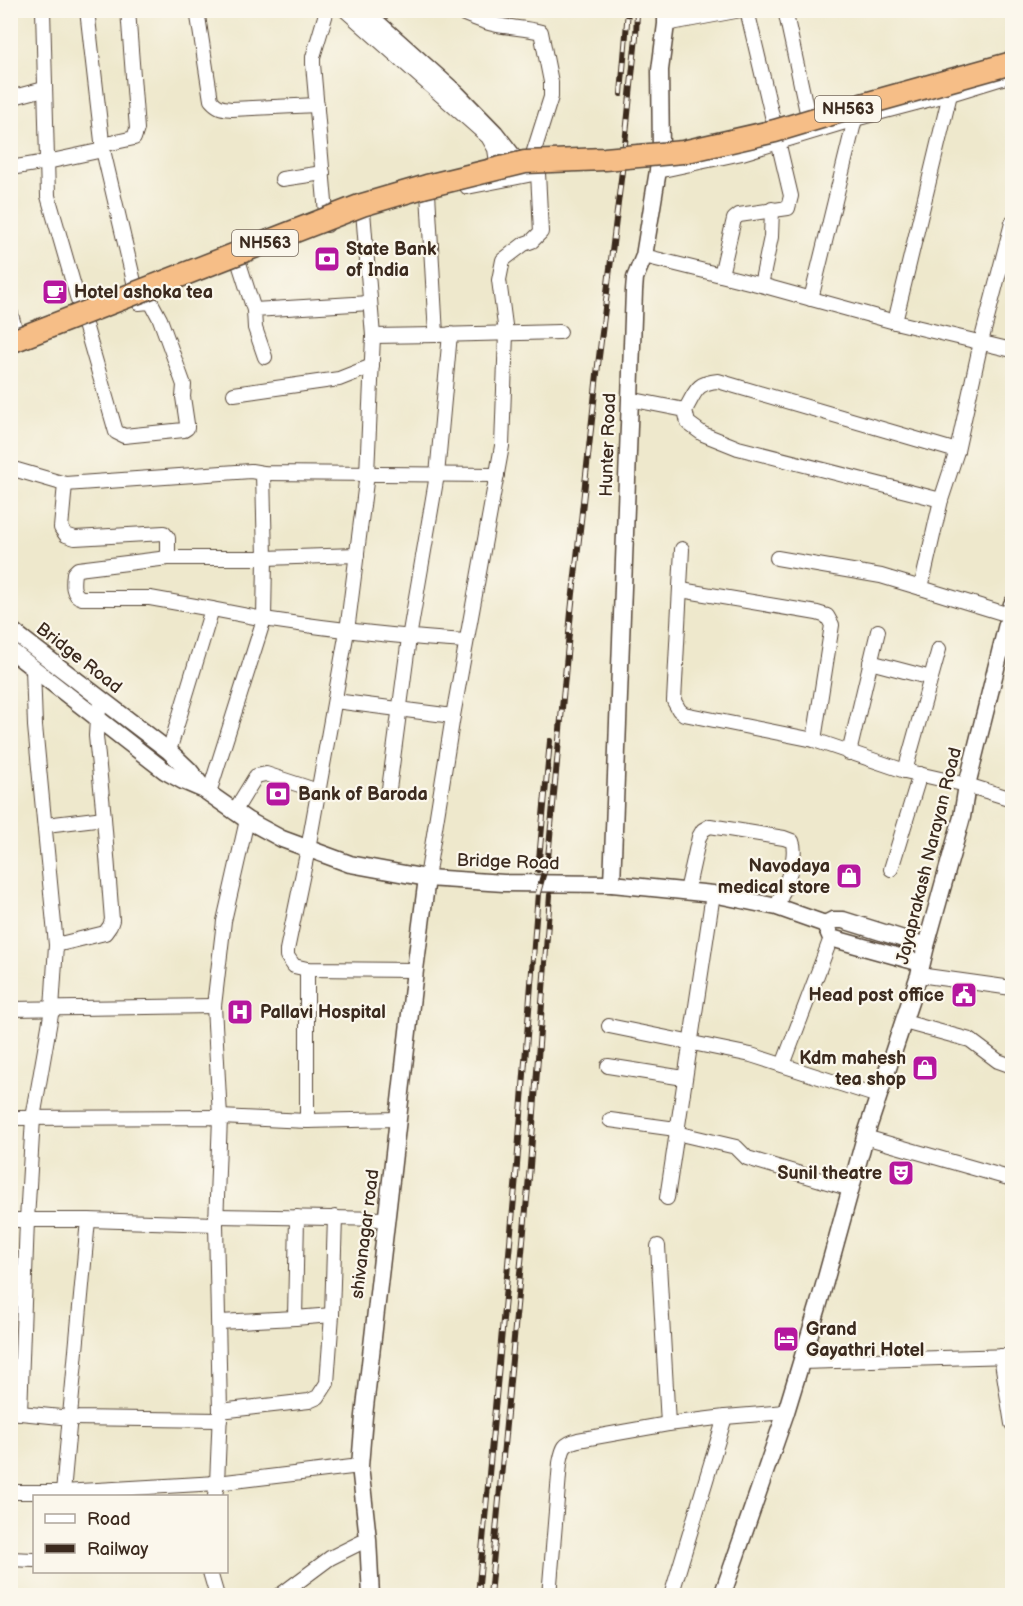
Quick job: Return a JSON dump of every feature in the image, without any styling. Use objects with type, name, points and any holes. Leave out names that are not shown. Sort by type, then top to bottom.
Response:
[{"type":"highway","name":"NH563","points":[[14,347],[362,205],[428,186],[529,168],[683,152],[775,131],[1012,63]]},
{"type":"street","points":[[43,10],[48,196],[116,432],[124,436],[184,430],[188,424],[183,397],[184,385],[160,319],[152,304],[139,303]]},
{"type":"street","points":[[87,10],[102,148],[139,303]]},
{"type":"street","points":[[10,168],[47,162],[134,138],[136,129],[128,10]]},
{"type":"street","points":[[196,10],[211,100],[216,106],[232,109],[317,105]]},
{"type":"street","points":[[327,10],[313,57],[327,230]]},
{"type":"street","points":[[345,10],[488,137],[495,149],[500,181]]},
{"type":"street","points":[[363,10],[457,94],[529,168],[541,232],[532,241],[524,244],[503,260],[500,274],[506,333],[502,446],[453,716],[428,878]]},
{"type":"street","points":[[10,311],[14,347],[85,325],[238,263],[327,230],[363,211],[428,193],[500,181],[532,168],[533,154],[551,97],[551,82],[541,32],[474,19],[455,10]]},
{"type":"street","points":[[666,17],[741,10]]},
{"type":"street","points":[[721,275],[734,219],[739,215],[788,208],[791,196],[747,10]]},
{"type":"street","points":[[784,10],[812,132]]},
{"type":"street","name":"Hunter Road","points":[[612,884],[635,278],[644,255],[661,152],[660,70],[666,17]]},
{"type":"street","points":[[658,171],[714,160],[778,143],[1012,75]]},
{"type":"street","points":[[10,98],[44,89]]},
{"type":"street","points":[[895,322],[950,94]]},
{"type":"street","points":[[811,299],[855,119]]},
{"type":"street","points":[[282,179],[323,173]]},
{"type":"street","points":[[389,789],[409,638],[437,475],[443,335],[428,193]]},
{"type":"street","points":[[761,285],[771,237],[772,209]]},
{"type":"street","points":[[363,211],[373,336],[367,474],[347,631],[308,849],[286,950],[294,966],[307,969],[415,970]]},
{"type":"street","points":[[921,588],[941,500],[957,451],[981,342],[1012,224]]},
{"type":"street","points":[[644,255],[895,322],[1012,350]]},
{"type":"street","points":[[238,263],[254,310],[255,328],[265,357]]},
{"type":"street","points":[[254,310],[370,303]]},
{"type":"street","points":[[373,336],[560,332]]},
{"type":"street","points":[[234,394],[339,379],[372,366]]},
{"type":"street","points":[[941,500],[738,448],[702,434],[688,423],[685,410],[700,385],[718,381],[957,451]]},
{"type":"street","points":[[629,399],[685,410]]},
{"type":"street","points":[[10,468],[65,484],[251,471],[263,473],[498,475]]},
{"type":"street","points":[[207,791],[264,619],[263,473]]},
{"type":"street","points":[[65,484],[61,528],[66,535],[75,538],[160,532],[168,538],[168,558]]},
{"type":"street","points":[[682,549],[674,701],[684,714],[814,740],[905,771],[967,785],[1012,799]]},
{"type":"street","points":[[357,555],[168,558],[78,569],[74,573],[75,593],[77,597],[82,598],[150,598],[264,619],[347,631],[466,641]]},
{"type":"street","points":[[777,558],[881,576],[1010,620]]},
{"type":"street","points":[[681,590],[827,616],[832,625],[814,740]]},
{"type":"street","points":[[169,751],[212,609]]},
{"type":"street","name":"Jayaprakash Narayan Road","points":[[722,1596],[786,1412],[865,1137],[920,969],[962,817],[967,785],[1010,620]]},
{"type":"street","name":"Bridge Road","points":[[10,629],[169,751],[207,791],[240,816],[282,840],[351,864],[428,878],[504,883],[612,884],[713,894],[777,907],[920,969]]},
{"type":"street","points":[[849,753],[878,631]]},
{"type":"street","points":[[905,771],[939,649]]},
{"type":"street","name":"Bridge Road","points":[[10,650],[165,771],[183,782],[207,791]]},
{"type":"street","points":[[870,662],[930,678]]},
{"type":"street","points":[[33,668],[35,726],[56,945],[52,1009],[33,1118],[15,1412],[71,1418],[220,1416],[309,1401],[318,1397],[327,1383],[335,1217]]},
{"type":"street","points":[[56,945],[105,933],[112,920],[105,818],[96,736],[97,719],[102,700]]},
{"type":"street","points":[[335,701],[453,716]]},
{"type":"street","points":[[216,1490],[220,1416],[216,1220],[220,1117],[214,1006],[224,921],[240,816],[256,777],[266,774],[318,791]]},
{"type":"street","points":[[891,869],[920,774]]},
{"type":"street","points":[[46,825],[105,818]]},
{"type":"street","points":[[687,891],[699,837],[703,830],[710,826],[784,838],[792,841],[795,848],[777,907]]},
{"type":"street","name":"shivanagar road","points":[[371,1596],[368,1539],[360,1466],[386,1220],[428,878]]},
{"type":"street","points":[[667,1198],[713,894]]},
{"type":"street","points":[[783,1065],[833,920],[843,920],[926,946]]},
{"type":"street","points":[[307,969],[307,1121]]},
{"type":"street","points":[[920,969],[1012,988]]},
{"type":"street","points":[[10,1009],[214,1006]]},
{"type":"street","points":[[904,1022],[970,1040],[998,1061],[1012,1065]]},
{"type":"street","points":[[609,1026],[751,1055],[878,1096]]},
{"type":"street","points":[[608,1066],[684,1078]]},
{"type":"street","points":[[10,1118],[220,1117],[307,1121],[398,1119]]},
{"type":"street","points":[[610,1120],[676,1131],[736,1148],[747,1158],[851,1190]]},
{"type":"street","points":[[865,1137],[1012,1179]]},
{"type":"street","points":[[295,1318],[297,1217]]},
{"type":"street","points":[[10,1220],[216,1220],[297,1217],[386,1220]]},
{"type":"street","points":[[63,1492],[88,1220]]},
{"type":"street","points":[[658,1246],[668,1424]]},
{"type":"street","points":[[219,1322],[332,1315]]},
{"type":"street","points":[[801,1362],[1007,1356],[1012,1424]]},
{"type":"street","points":[[549,1596],[560,1463],[563,1449],[568,1443],[668,1424],[786,1412]]},
{"type":"street","points":[[671,1596],[725,1417]]},
{"type":"street","points":[[10,1492],[216,1490],[360,1466]]},
{"type":"street","points":[[279,1596],[330,1558],[368,1539]]},
{"type":"street","points":[[10,1559],[33,1560]]},
{"type":"street","points":[[210,1573],[217,1596]]},
{"type":"railway","points":[[621,94],[628,10]]},
{"type":"railway","points":[[478,1596],[517,1165],[538,893],[548,858],[571,612],[623,163],[637,10]]},
{"type":"railway","points":[[538,870],[550,741]]},
{"type":"railway","points":[[490,1596],[530,1166],[550,895]]},
{"type":"place","name":"State Bank of India","points":[[327,259]]},
{"type":"place","name":"Hotel ashoka tea","points":[[55,292]]},
{"type":"place","name":"Bank of Baroda","points":[[278,794]]},
{"type":"place","name":"Navodaya medical store","points":[[849,876]]},
{"type":"place","name":"Head post office","points":[[964,995]]},
{"type":"place","name":"Pallavi Hospital","points":[[240,1012]]},
{"type":"place","name":"Kdm mahesh tea shop","points":[[925,1068]]},
{"type":"place","name":"Sunil theatre","points":[[901,1173]]},
{"type":"place","name":"Grand Gayathri Hotel","points":[[786,1339]]}]
